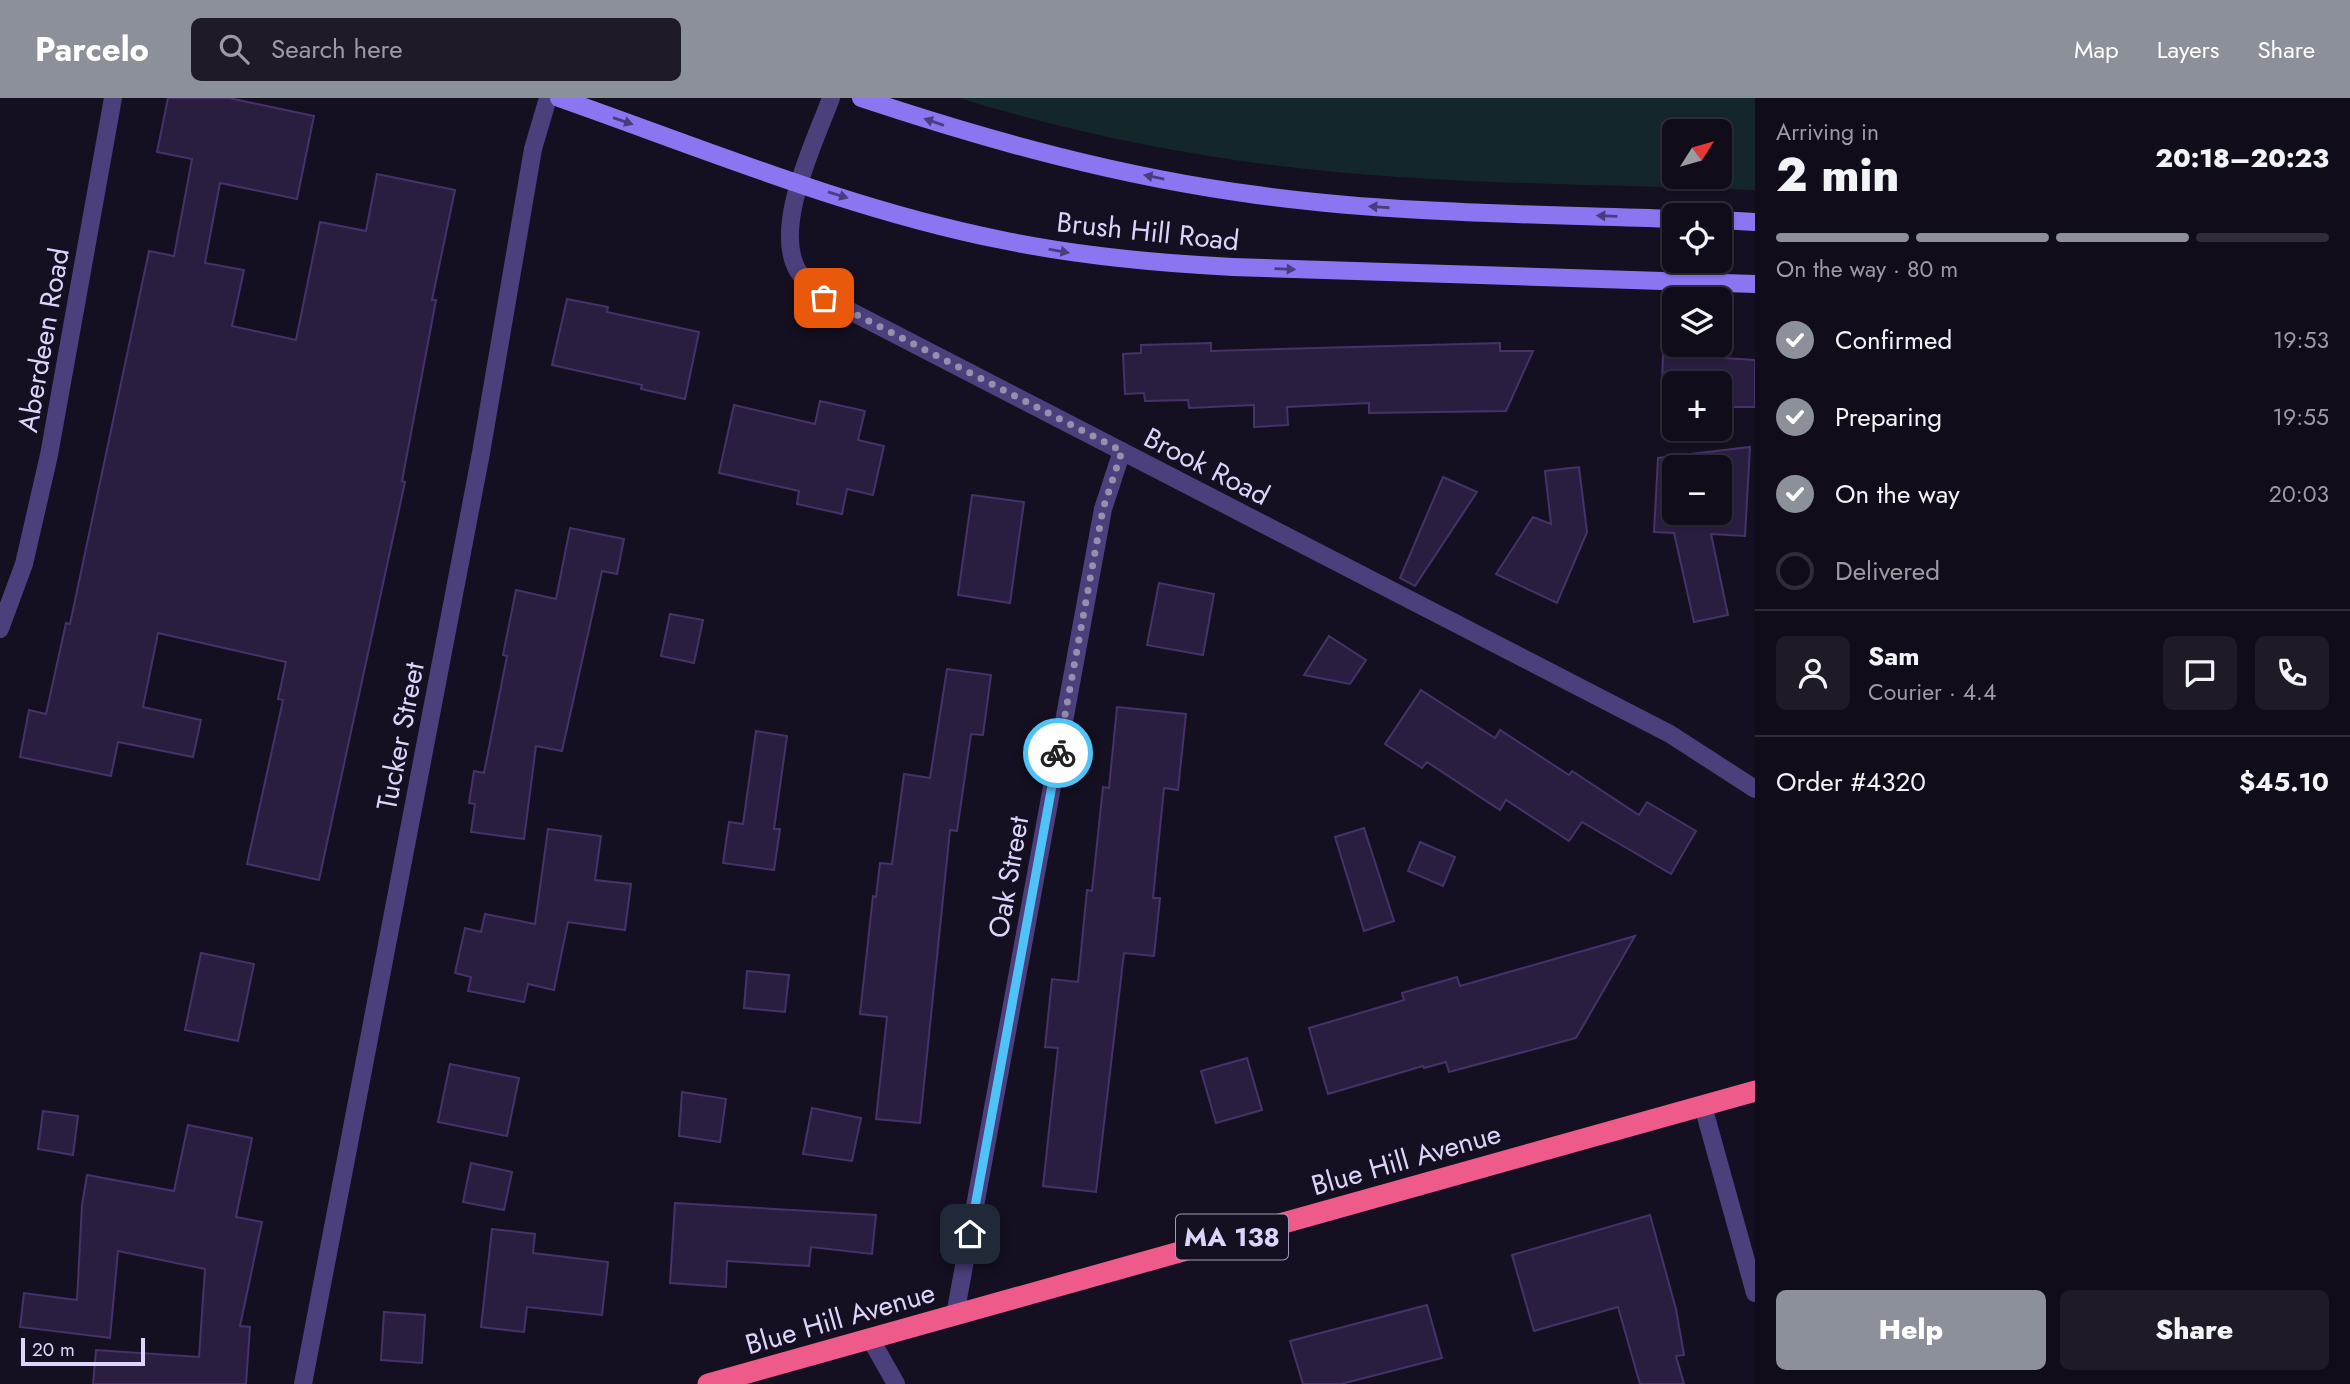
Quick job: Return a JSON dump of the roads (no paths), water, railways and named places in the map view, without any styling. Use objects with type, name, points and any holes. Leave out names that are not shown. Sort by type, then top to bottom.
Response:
[{"type":"highway","name":"Blue Hill Avenue","points":[[708,1384],[1755,1091]]},
{"type":"main road","name":"Brush Hill Road","points":[[559,98],[800,183],[999,240],[1078,254],[1154,263],[1755,284]]},
{"type":"main road","name":"Brush Hill Road","points":[[861,98],[1030,151],[1255,195],[1408,209],[1662,219]]},
{"type":"main road","points":[[1732,221],[1755,222]]},
{"type":"street","name":"Aberdeen Road","points":[[0,629],[24,564],[49,455],[113,98]]},
{"type":"street","name":"Tucker Street","points":[[303,1384],[481,453],[533,149],[548,98]]},
{"type":"street","name":"Brook Road","points":[[831,98],[800,183],[789,233],[790,251],[797,270],[816,291],[841,307],[1670,734],[1755,789]]},
{"type":"street","name":"Oak Street","points":[[955,1315],[1103,509],[1122,451]]},
{"type":"street","points":[[1703,1105],[1755,1293]]},
{"type":"street","points":[[870,1338],[895,1384]]}]
